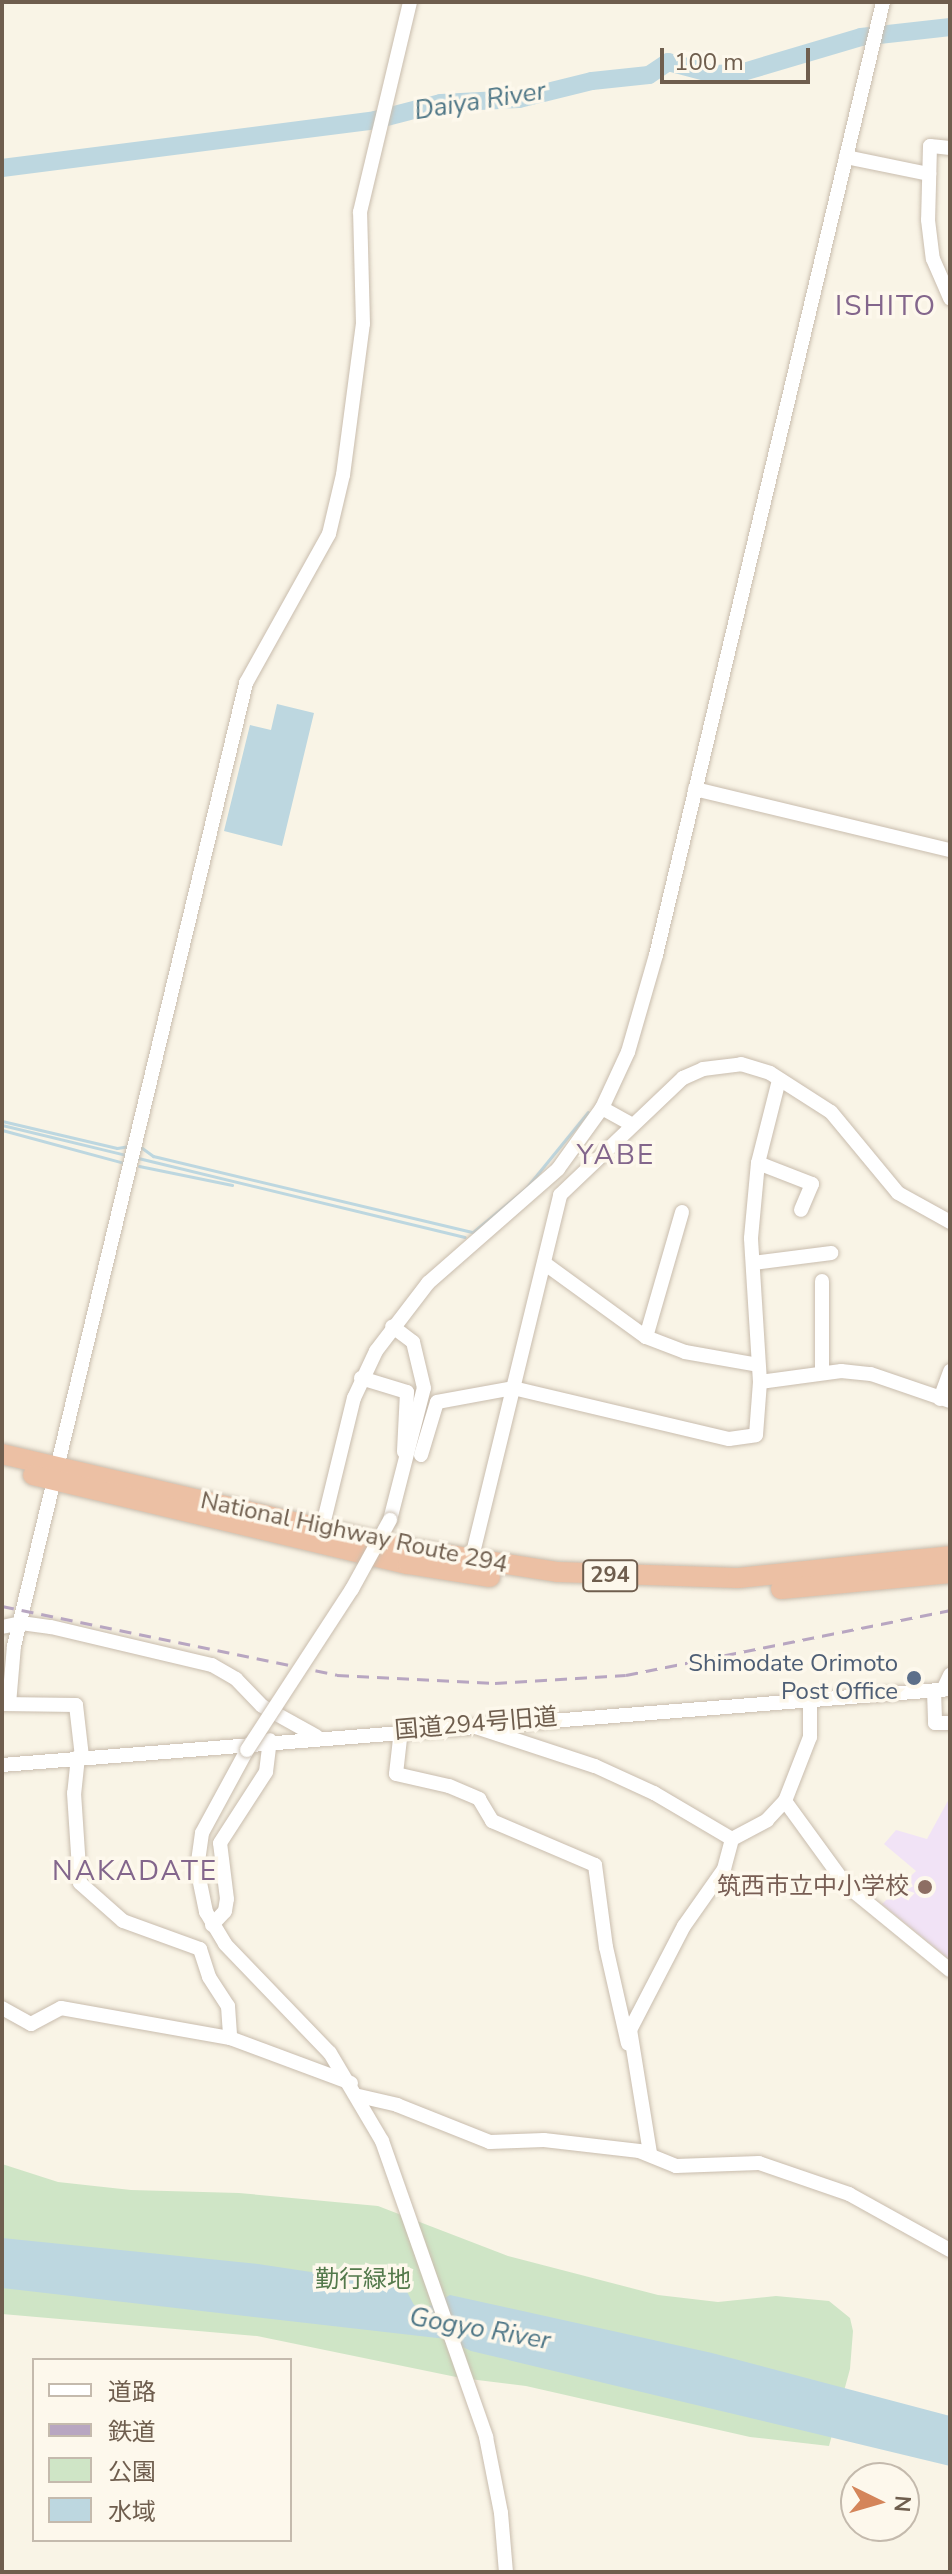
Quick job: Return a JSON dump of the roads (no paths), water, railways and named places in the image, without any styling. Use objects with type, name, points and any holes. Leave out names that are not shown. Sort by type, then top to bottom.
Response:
[{"type":"highway","name":"National Highway Route 294","points":[[2,1454],[57,1474],[320,1536],[468,1575],[648,1591],[846,1586],[950,1573]]},
{"type":"highway","name":"National Highway Route 294","points":[[2,1468],[57,1474]]},
{"type":"highway","name":"National Highway Route 294","points":[[320,1536],[471,1561],[602,1575],[738,1578],[950,1556]]},
{"type":"street","points":[[230,2038],[228,2006],[209,1977],[200,1949],[123,1921],[80,1883],[74,1793],[80,1757],[76,1705],[6,1704],[21,1623],[246,683],[329,534],[343,475],[363,324],[358,227],[410,2]]},
{"type":"street","points":[[320,1536],[361,1378],[392,1326],[428,1283],[528,1200],[602,1108],[637,1024],[882,5]]},
{"type":"street","points":[[950,148],[930,146],[929,174],[933,259],[950,298]]},
{"type":"street","points":[[846,157],[929,174]]},
{"type":"street","points":[[695,789],[950,850]]},
{"type":"street","points":[[471,1561],[560,1195],[631,1124],[683,1078],[703,1069],[757,1066],[831,1112],[898,1193],[950,1222]]},
{"type":"street","points":[[421,1455],[437,1402],[513,1388],[745,1441],[756,1435],[760,1382],[753,1263],[758,1163],[779,1080]]},
{"type":"street","points":[[602,1108],[631,1124]]},
{"type":"street","points":[[758,1163],[812,1184],[801,1210]]},
{"type":"street","points":[[646,1337],[682,1212]]},
{"type":"street","points":[[753,1263],[831,1253]]},
{"type":"street","points":[[544,1263],[646,1337],[685,1352],[758,1365]]},
{"type":"street","points":[[822,1281],[822,1373]]},
{"type":"street","points":[[392,1326],[413,1342],[424,1388],[390,1520],[352,1589],[247,1750],[209,1815],[198,1851],[199,1889],[212,1925],[308,2027],[355,2090],[418,2236],[479,2413],[497,2487],[506,2572]]},
{"type":"street","points":[[760,1382],[822,1373],[871,1374],[945,1400],[950,1371]]},
{"type":"street","points":[[361,1378],[407,1392],[404,1452]]},
{"type":"street","points":[[2,1627],[21,1623],[223,1669],[262,1706],[316,1736]]},
{"type":"street","points":[[950,1675],[942,1690],[935,1723],[950,1723]]},
{"type":"street","name":"国道294号旧道","points":[[2,1765],[466,1724],[942,1690]]},
{"type":"street","points":[[628,2044],[635,2015],[724,1869],[732,1839],[767,1820],[785,1801],[810,1737],[810,1698]]},
{"type":"street","points":[[466,1724],[595,1766],[654,1793],[732,1839]]},
{"type":"street","points":[[401,1730],[396,1774],[449,1786],[479,1799],[492,1821],[595,1865],[606,1947],[650,2153]]},
{"type":"street","points":[[212,1925],[225,1911],[227,1899],[220,1843],[266,1772],[270,1740]]},
{"type":"street","points":[[785,1801],[846,1885],[950,1970]]},
{"type":"street","points":[[2,2008],[31,2024],[61,2008],[230,2038],[490,2142],[544,2140],[650,2153],[676,2166],[759,2163],[849,2194],[950,2250]]},
{"type":"water","points":[[277,704],[314,713],[282,846],[224,831],[250,725],[271,730]]},
{"type":"water","name":"Gogyo River","points":[[2,2238],[258,2264],[404,2286],[414,2305],[428,2307],[450,2295],[712,2353],[950,2416],[950,2466],[471,2351],[446,2339],[2,2288]]},
{"type":"waterway","name":"Daiya River","points":[[2,168],[375,120],[441,103],[519,99],[592,81],[649,75],[668,62],[713,74],[740,73],[861,37],[950,27]]},
{"type":"waterway","points":[[142,1148],[153,1156],[473,1232],[526,1188],[588,1112]]},
{"type":"waterway","points":[[2,1121],[117,1148],[130,1146]]},
{"type":"waterway","points":[[2,1125],[126,1155]]},
{"type":"waterway","points":[[2,1130],[124,1163]]},
{"type":"waterway","points":[[138,1158],[465,1237]]},
{"type":"waterway","points":[[139,1166],[232,1185]]},
{"type":"railway","points":[[2,1606],[337,1675],[495,1683],[626,1675],[950,1610]]},
{"type":"place","name":"Shimodate Orimoto Post Office","points":[[914,1678]]},
{"type":"place","name":"筑西市立中小学校","points":[[925,1887]]},
{"type":"district","name":"ISHITO","points":[[886,306]]},
{"type":"district","name":"YABE","points":[[616,1155]]},
{"type":"district","name":"NAKADATE","points":[[135,1871]]},
{"type":"park label","name":"勤行緑地","points":[[363,2280]]}]
